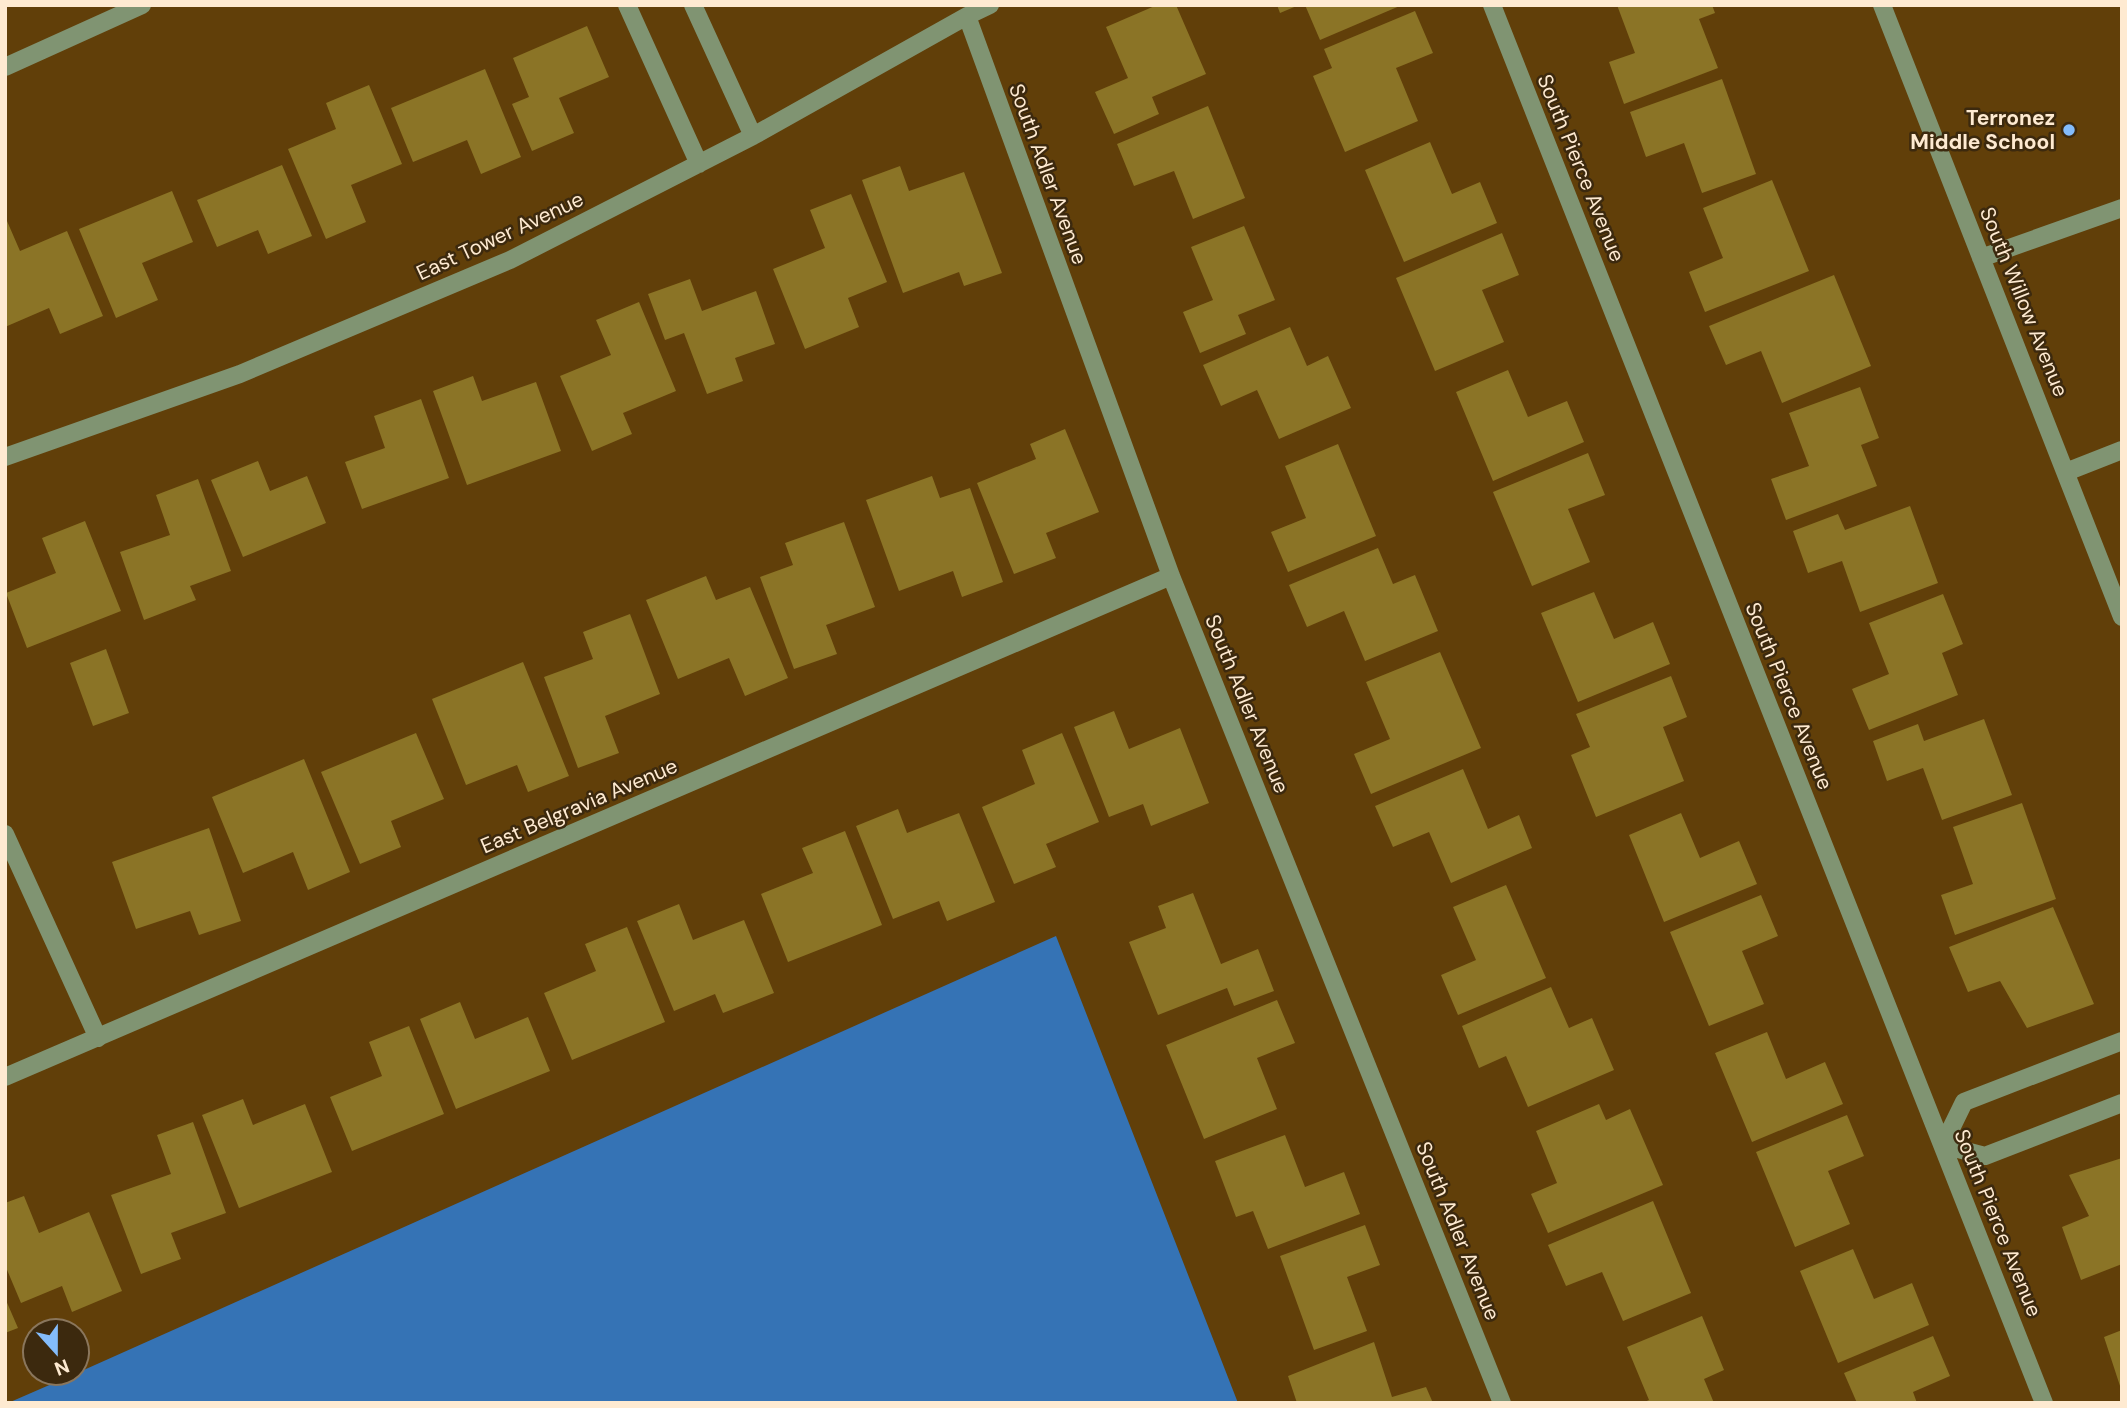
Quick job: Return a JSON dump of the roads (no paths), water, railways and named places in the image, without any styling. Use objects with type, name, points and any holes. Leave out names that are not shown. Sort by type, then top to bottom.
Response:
[{"type":"street","points":[[5,66],[142,5]]},
{"type":"street","points":[[627,5],[699,164]]},
{"type":"street","points":[[693,5],[753,136]]},
{"type":"street","name":"East Tower Avenue","points":[[5,457],[240,374],[497,266],[753,136],[990,5]]},
{"type":"street","name":"South Pierce Avenue","points":[[1492,5],[2044,1403]]},
{"type":"street","name":"South Willow Avenue","points":[[1882,5],[2122,617]]},
{"type":"street","name":"South Adler Avenue","points":[[967,16],[1171,576],[1502,1403]]},
{"type":"street","points":[[1982,258],[2122,208]]},
{"type":"street","points":[[2066,472],[2122,450]]},
{"type":"street","name":"East Belgravia Avenue","points":[[5,1077],[1171,576]]},
{"type":"street","points":[[5,834],[98,1038]]},
{"type":"street","points":[[2122,1041],[1964,1102],[1942,1145],[1985,1156],[2122,1103]]},
{"type":"water","points":[[1056,936],[1238,1403],[8,1403],[45,1387],[91,1387],[91,1367]]},
{"type":"place","name":"Terronez Middle School","points":[[2069,130]]}]
